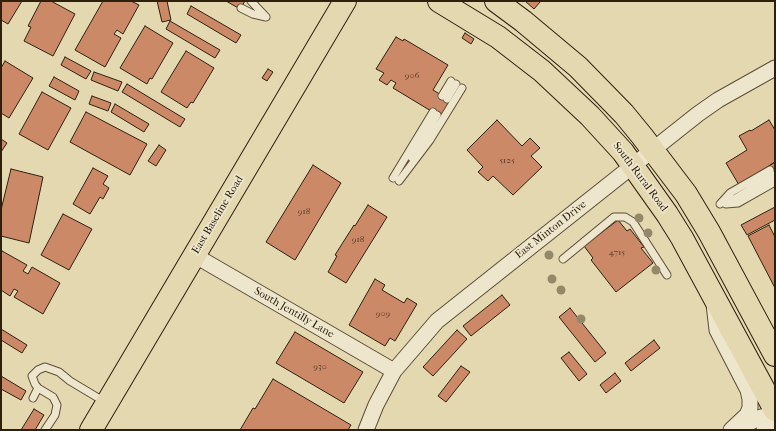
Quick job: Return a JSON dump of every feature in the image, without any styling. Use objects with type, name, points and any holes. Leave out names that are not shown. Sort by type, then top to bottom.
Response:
[{"type":"main road","name":"East Baseline Road","points":[[91,430],[346,1]]},
{"type":"main road","name":"South Rural Road","points":[[439,1],[498,37],[542,71],[590,116],[623,152],[667,214],[775,410]]},
{"type":"main road","points":[[496,1],[523,21],[578,67],[624,114],[686,194],[709,232],[775,355]]},
{"type":"street","name":"East Minton Drive","points":[[366,430],[376,405],[394,371],[442,317],[652,150],[718,100],[775,68]]},
{"type":"street","name":"South Jentilly Lane","points":[[194,255],[394,371]]},
{"type":"street","points":[[713,295],[717,330],[748,390],[750,399],[750,408],[747,416],[733,430]]},
{"type":"street","points":[[733,430],[760,417],[775,415]]},
{"type":"street","points":[[764,430],[768,427],[775,415]]},
{"type":"lane","points":[[242,6],[253,14],[266,17],[251,1]]},
{"type":"lane","points":[[435,113],[396,179],[430,140],[457,84],[445,97]]},
{"type":"lane","points":[[773,176],[738,203],[720,204],[730,193],[773,176]]},
{"type":"lane","points":[[563,259],[614,217],[625,217],[633,222],[667,275]]},
{"type":"lane","points":[[45,430],[55,414],[57,405],[52,397],[38,388],[35,384],[32,376],[38,370],[45,367],[59,372],[70,381],[107,403]]},
{"type":"lane","points":[[33,398],[38,388]]},
{"type":"building","points":[[1,1],[22,1],[8,24],[1,20]]},
{"type":"building","points":[[41,1],[51,1],[75,14],[53,56],[24,41],[31,27],[28,26]]},
{"type":"building","points":[[103,1],[131,1],[139,5],[123,34],[117,30],[114,34],[121,38],[105,67],[75,50]]},
{"type":"building","points":[[157,1],[167,1],[171,20],[162,22]]},
{"type":"building","points":[[226,1],[245,1],[240,9]]},
{"type":"building","points":[[525,1],[541,1],[534,9]]},
{"type":"building","points":[[191,6],[241,35],[236,43],[187,14]]},
{"type":"building","points":[[170,21],[220,50],[215,58],[166,29]]},
{"type":"building","points":[[145,26],[173,43],[152,79],[150,78],[147,84],[120,68]]},
{"type":"building","points":[[465,33],[474,39],[471,44],[462,38]]},
{"type":"building","points":[[396,37],[403,41],[404,39],[448,65],[433,90],[451,101],[441,117],[393,88],[396,83],[391,80],[387,85],[379,80],[384,73],[376,69]]},
{"type":"building","points":[[186,51],[214,68],[193,103],[191,102],[187,108],[161,92]]},
{"type":"building","points":[[65,57],[91,71],[86,79],[61,65]]},
{"type":"building","points":[[5,61],[33,78],[9,118],[1,113],[1,68]]},
{"type":"building","points":[[268,69],[273,72],[267,81],[262,78]]},
{"type":"building","points":[[94,72],[122,82],[118,91],[91,80]]},
{"type":"building","points":[[54,77],[79,91],[75,100],[49,86]]},
{"type":"building","points":[[127,84],[185,119],[180,127],[122,92]]},
{"type":"building","points":[[42,92],[71,108],[48,150],[19,134]]},
{"type":"building","points":[[92,96],[111,103],[108,111],[89,104]]},
{"type":"building","points":[[115,104],[149,124],[144,132],[111,112]]},
{"type":"building","points":[[86,112],[147,144],[130,175],[70,142]]},
{"type":"building","points":[[497,120],[522,146],[530,138],[540,148],[531,156],[542,167],[513,195],[493,176],[488,181],[478,172],[483,167],[467,150]]},
{"type":"building","points":[[769,120],[775,130],[775,162],[739,185],[726,163],[747,150],[739,136],[750,130],[751,131]]},
{"type":"building","points":[[1,139],[7,143],[1,152]]},
{"type":"building","points":[[159,145],[166,150],[156,166],[148,161]]},
{"type":"building","points":[[775,162],[775,177],[769,166]]},
{"type":"building","points":[[313,165],[341,183],[295,260],[266,242]]},
{"type":"building","points":[[93,168],[108,176],[103,184],[109,188],[103,199],[100,197],[90,214],[73,204]]},
{"type":"building","points":[[11,169],[43,177],[29,243],[1,236],[1,210]]},
{"type":"building","points":[[368,205],[387,217],[346,283],[328,272],[337,256],[335,255]]},
{"type":"building","points":[[775,207],[775,220],[747,235],[741,225]]},
{"type":"building","points":[[63,214],[92,229],[69,270],[41,255]]},
{"type":"building","points":[[618,220],[627,231],[630,229],[644,247],[641,248],[653,263],[616,292],[591,260],[593,258],[584,246]]},
{"type":"building","points":[[769,225],[775,237],[775,288],[748,236]]},
{"type":"building","points":[[2,251],[27,265],[23,271],[28,274],[32,267],[60,283],[43,314],[14,297],[18,291],[14,289],[10,296],[1,290]]},
{"type":"building","points":[[375,279],[385,285],[382,290],[404,303],[407,298],[417,304],[395,341],[390,338],[385,346],[349,325]]},
{"type":"building","points":[[502,295],[510,305],[471,336],[463,326]]},
{"type":"building","points":[[570,308],[606,353],[595,362],[559,317]]},
{"type":"building","points":[[1,329],[27,345],[22,353],[1,340]]},
{"type":"building","points":[[457,330],[467,339],[433,376],[423,367]]},
{"type":"building","points":[[295,332],[363,372],[344,403],[276,363]]},
{"type":"building","points":[[654,340],[660,348],[631,371],[625,363]]},
{"type":"building","points":[[569,352],[587,374],[579,381],[561,358]]},
{"type":"building","points":[[461,366],[470,372],[446,402],[438,396]]},
{"type":"building","points":[[615,373],[621,381],[606,393],[600,385]]},
{"type":"building","points":[[1,376],[26,391],[21,400],[1,389]]},
{"type":"building","points":[[273,379],[351,425],[348,430],[240,430]]},
{"type":"building","points":[[34,409],[44,415],[35,430],[21,430]]}]
